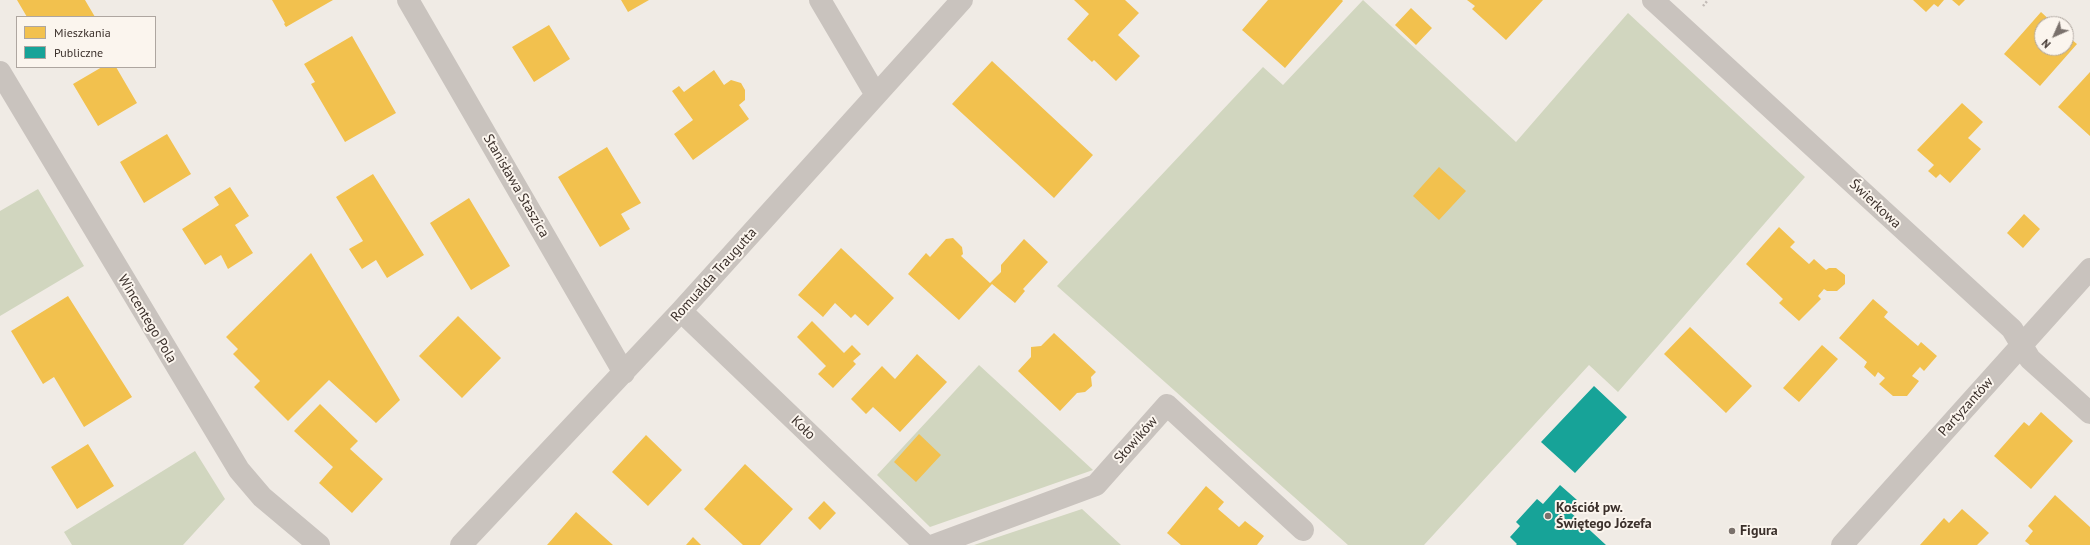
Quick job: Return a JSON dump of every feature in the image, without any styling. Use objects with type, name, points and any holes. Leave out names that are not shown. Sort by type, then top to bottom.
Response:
[{"type":"street","name":"Stanisława Staszica","points":[[408,0],[624,373]]},
{"type":"street","points":[[820,0],[876,95]]},
{"type":"street","name":"Romualda Traugutta","points":[[461,545],[681,311],[962,0]]},
{"type":"street","name":"Świerkowa","points":[[1665,4],[2007,324],[2023,344],[2030,359],[2090,413]]},
{"type":"street","name":"Wincentego Pola","points":[[0,72],[219,440],[239,470],[262,497],[319,545]]},
{"type":"street","name":"Partyzantów","points":[[1842,545],[2090,269]]},
{"type":"street","name":"Koło","points":[[681,311],[925,545]]},
{"type":"street","name":"Słowików","points":[[934,545],[1096,485],[1167,405],[1304,530]]},
{"type":"green space","points":[[1363,0],[1516,142],[1628,13],[1805,177],[1618,392],[1589,365],[1424,545],[1348,545],[1057,286],[1263,67],[1283,85]]},
{"type":"green space","points":[[38,189],[84,266],[0,316],[0,211]]},
{"type":"green space","points":[[979,365],[1093,470],[930,527],[877,475]]},
{"type":"green space","points":[[195,451],[225,499],[183,545],[72,545],[64,532]]},
{"type":"green space","points":[[1082,509],[1121,545],[974,545]]},
{"type":"building: Mieszkania","points":[[17,0],[85,0],[94,16],[26,16]]},
{"type":"building: Mieszkania","points":[[272,0],[333,0],[286,27]]},
{"type":"building: Mieszkania","points":[[621,0],[649,0],[628,12]]},
{"type":"building: Mieszkania","points":[[1074,0],[1125,0],[1139,13],[1118,35],[1140,56],[1116,81],[1094,60],[1092,62],[1067,39],[1089,14]]},
{"type":"building: Mieszkania","points":[[1268,0],[1343,1],[1285,68],[1242,30]]},
{"type":"building: Mieszkania","points":[[1467,0],[1543,0],[1506,40],[1472,9],[1475,6]]},
{"type":"building: Mieszkania","points":[[1913,0],[1944,0],[1938,7],[1934,4],[1926,12]]},
{"type":"building: Mieszkania","points":[[1952,0],[1965,0],[1959,6]]},
{"type":"building: Mieszkania","points":[[1411,8],[1432,28],[1416,45],[1395,25]]},
{"type":"building: Mieszkania","points":[[2041,12],[2045,16],[2037,16]]},
{"type":"building: Mieszkania","points":[[2034,20],[2034,56],[2066,56],[2040,86],[2004,54]]},
{"type":"building: Mieszkania","points":[[549,25],[570,59],[534,82],[512,47]]},
{"type":"building: Mieszkania","points":[[352,36],[396,113],[345,142],[311,84],[315,82],[304,64]]},
{"type":"building: Mieszkania","points":[[992,61],[1093,155],[1054,198],[952,104]]},
{"type":"building: Mieszkania","points":[[100,68],[117,68],[137,103],[98,126],[73,84]]},
{"type":"building: Mieszkania","points":[[714,70],[724,85],[731,80],[741,83],[745,90],[745,100],[739,105],[749,119],[693,160],[674,134],[693,120],[672,91],[679,86],[684,92]]},
{"type":"building: Mieszkania","points":[[2090,72],[2090,136],[2058,107]]},
{"type":"building: Mieszkania","points":[[1962,103],[1983,122],[1968,138],[1981,149],[1950,183],[1940,174],[1936,178],[1928,171],[1934,165],[1917,150]]},
{"type":"building: Mieszkania","points":[[167,134],[191,174],[144,203],[120,162]]},
{"type":"building: Mieszkania","points":[[607,147],[641,203],[621,214],[630,229],[600,247],[558,177]]},
{"type":"building: Mieszkania","points":[[1439,167],[1466,191],[1439,220],[1413,196]]},
{"type":"building: Mieszkania","points":[[373,174],[424,255],[387,278],[376,260],[362,269],[349,249],[363,241],[336,197]]},
{"type":"building: Mieszkania","points":[[230,187],[249,216],[235,225],[253,253],[228,269],[221,255],[205,265],[182,229],[219,205],[214,197]]},
{"type":"building: Mieszkania","points":[[469,198],[510,266],[471,290],[430,223]]},
{"type":"building: Mieszkania","points":[[2024,214],[2040,229],[2023,248],[2007,233]]},
{"type":"building: Mieszkania","points":[[1779,227],[1795,242],[1790,247],[1809,264],[1814,259],[1826,270],[1829,268],[1836,268],[1845,275],[1845,284],[1837,291],[1827,291],[1824,289],[1818,296],[1821,299],[1799,321],[1779,303],[1783,299],[1746,264]]},
{"type":"building: Mieszkania","points":[[953,238],[962,247],[963,254],[961,256],[990,283],[1001,272],[1001,265],[1024,239],[1048,262],[1023,289],[1025,291],[1015,303],[992,284],[959,320],[908,274],[926,253],[930,257],[946,239]]},
{"type":"building: Mieszkania","points":[[841,248],[894,298],[868,326],[855,314],[851,318],[835,303],[823,317],[798,295]]},
{"type":"building: Mieszkania","points":[[311,253],[400,400],[376,423],[329,380],[288,421],[254,387],[260,381],[233,354],[238,349],[226,337]]},
{"type":"building: Mieszkania","points":[[68,296],[132,397],[84,427],[54,377],[43,384],[11,331]]},
{"type":"building: Mieszkania","points":[[1873,299],[1888,312],[1884,317],[1918,346],[1921,342],[1937,356],[1924,371],[1920,367],[1912,376],[1919,381],[1907,396],[1893,396],[1879,384],[1885,378],[1878,372],[1875,377],[1864,367],[1867,362],[1839,338]]},
{"type":"building: Mieszkania","points":[[458,316],[501,358],[462,398],[419,356]]},
{"type":"building: Mieszkania","points":[[812,321],[844,353],[852,345],[861,354],[853,361],[856,364],[833,388],[818,374],[826,366],[797,337]]},
{"type":"building: Mieszkania","points":[[1690,327],[1752,386],[1726,413],[1664,354]]},
{"type":"building: Mieszkania","points":[[1054,333],[1096,372],[1091,377],[1092,386],[1085,392],[1077,393],[1060,411],[1018,371],[1031,357],[1031,347],[1041,346]]},
{"type":"building: Mieszkania","points":[[1822,345],[1838,359],[1799,402],[1783,388]]},
{"type":"building: Mieszkania","points":[[917,354],[947,382],[900,432],[873,407],[866,414],[851,399],[882,366],[895,379]]},
{"type":"building: Mieszkania","points":[[320,404],[358,441],[350,449],[383,479],[352,513],[319,483],[333,467],[294,431]]},
{"type":"building: Mieszkania","points":[[2041,412],[2073,441],[2031,489],[1994,456],[2024,422],[2029,426]]},
{"type":"building: Mieszkania","points":[[919,434],[941,455],[916,482],[894,462]]},
{"type":"building: Mieszkania","points":[[646,435],[682,470],[648,506],[612,472]]},
{"type":"building: Mieszkania","points":[[88,444],[114,486],[77,509],[51,467]]},
{"type":"building: Mieszkania","points":[[745,464],[793,509],[760,545],[743,545],[704,509]]},
{"type":"building: Mieszkania","points":[[1206,486],[1224,502],[1218,509],[1239,527],[1245,521],[1264,536],[1257,545],[1181,545],[1167,533]]},
{"type":"building: Mieszkania","points":[[2055,495],[2090,527],[2090,545],[2030,545],[2025,541],[2033,531],[2028,526]]},
{"type":"building: Mieszkania","points":[[824,501],[836,513],[820,530],[808,518]]},
{"type":"building: Mieszkania","points":[[1962,509],[1989,533],[1977,545],[1920,545],[1944,518],[1949,523]]},
{"type":"building: Mieszkania","points":[[576,512],[613,545],[547,545]]},
{"type":"building: Mieszkania","points":[[693,537],[701,545],[686,545]]},
{"type":"building: Publiczne","points":[[1594,386],[1627,417],[1575,473],[1541,442]]},
{"type":"building: Publiczne","name":"Kościół pw. Świętego Józefa","points":[[1560,485],[1577,500],[1568,510],[1606,545],[1516,545],[1517,544],[1510,537],[1520,526],[1516,522],[1537,499],[1543,504]]},
{"type":"place","name":"Kościół pw. Świętego Józefa","points":[[1548,516]]},
{"type":"place","name":"Figura","points":[[1732,531]]}]
